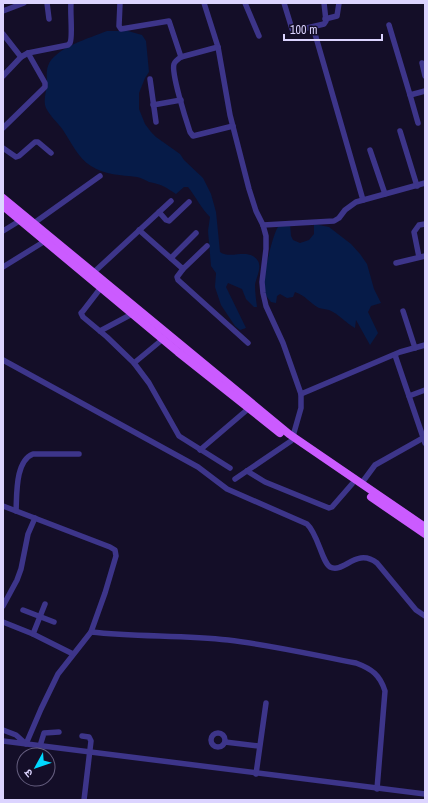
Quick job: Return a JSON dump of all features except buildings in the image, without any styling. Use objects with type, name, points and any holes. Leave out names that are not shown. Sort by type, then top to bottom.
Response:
[{"type":"main road","points":[[3,198],[93,273],[132,314],[248,409],[425,527]]},
{"type":"main road","points":[[4,207],[45,241],[103,285],[292,439],[352,484],[425,534]]},
{"type":"street","points":[[3,10],[24,3]]},
{"type":"street","points":[[47,3],[49,19]]},
{"type":"street","points":[[3,76],[21,57],[28,53],[68,45],[70,43],[72,38],[70,27],[71,3]]},
{"type":"street","points":[[120,3],[119,26],[121,29],[169,21],[181,58]]},
{"type":"street","points":[[204,3],[218,47],[233,126],[252,201],[263,226],[266,242],[262,282],[266,306],[283,343],[301,394],[302,408],[292,439],[235,479]]},
{"type":"street","points":[[245,3],[259,36]]},
{"type":"street","points":[[284,3],[292,30],[324,24],[326,19],[324,3]]},
{"type":"street","points":[[326,19],[337,16],[339,3]]},
{"type":"street","points":[[389,25],[418,123]]},
{"type":"street","points":[[313,27],[363,200]]},
{"type":"street","points":[[3,34],[21,57]]},
{"type":"street","points":[[218,47],[176,60],[174,66],[180,100],[190,132],[193,136],[233,126]]},
{"type":"street","points":[[3,128],[44,89],[46,85],[28,53]]},
{"type":"street","points":[[422,63],[425,76]]},
{"type":"street","points":[[150,78],[156,122]]},
{"type":"street","points":[[410,95],[425,91]]},
{"type":"street","points":[[153,105],[180,100]]},
{"type":"street","points":[[400,131],[417,186]]},
{"type":"street","points":[[3,148],[16,156],[38,142],[51,153]]},
{"type":"street","points":[[370,150],[385,194]]},
{"type":"street","points":[[34,223],[100,176]]},
{"type":"street","points":[[263,226],[334,221],[339,218],[350,205],[425,183]]},
{"type":"street","points":[[93,273],[171,201]]},
{"type":"street","points":[[159,212],[166,220],[169,221],[189,202]]},
{"type":"street","points":[[3,231],[21,220]]},
{"type":"street","points":[[396,263],[422,256],[414,232],[419,225],[425,224]]},
{"type":"street","points":[[140,230],[183,269]]},
{"type":"street","points":[[171,258],[196,233]]},
{"type":"street","points":[[3,267],[45,241]]},
{"type":"street","points":[[207,246],[183,269],[177,277],[178,280],[248,343]]},
{"type":"street","points":[[103,285],[81,313],[83,318],[100,331],[134,363],[149,383],[178,436],[230,468]]},
{"type":"street","points":[[403,312],[416,348]]},
{"type":"street","points":[[100,331],[132,314]]},
{"type":"street","points":[[134,363],[163,339]]},
{"type":"street","points":[[301,394],[395,355],[425,345]]},
{"type":"street","points":[[361,484],[375,465],[424,441],[395,355]]},
{"type":"street","points":[[3,360],[198,467],[227,489],[306,524],[314,533],[325,562],[332,568],[337,568],[361,557],[372,559],[416,610],[425,616]]},
{"type":"street","points":[[409,396],[425,390]]},
{"type":"street","points":[[200,450],[248,409]]},
{"type":"street","points":[[16,511],[19,473],[27,456],[32,454],[79,454]]},
{"type":"street","points":[[247,471],[265,482],[329,508],[332,507],[352,484]]},
{"type":"street","points":[[3,506],[110,547],[115,550],[116,556],[91,632],[58,674],[26,744]]},
{"type":"street","points":[[3,606],[19,574],[28,534],[35,518]]},
{"type":"street","points":[[33,634],[45,604]]},
{"type":"street","points":[[23,610],[54,622]]},
{"type":"street","points":[[3,622],[33,634],[74,654]]},
{"type":"street","points":[[91,632],[120,635],[227,640],[349,662],[366,667],[382,681],[385,691],[377,789]]},
{"type":"street","points":[[256,774],[266,703]]},
{"type":"street","points":[[3,730],[16,736],[26,744]]},
{"type":"street","points":[[40,746],[44,732],[59,732]]},
{"type":"street","points":[[82,736],[89,737],[91,739],[84,800]]},
{"type":"street","points":[[3,742],[425,794]]},
{"type":"street","points":[[225,742],[259,746]]},
{"type":"water","points":[[107,31],[128,31],[142,35],[146,41],[149,72],[139,93],[139,109],[145,124],[156,137],[180,154],[184,160],[203,178],[211,194],[216,212],[220,252],[229,255],[250,255],[258,261],[259,270],[255,285],[257,307],[254,307],[246,299],[242,289],[228,283],[226,287],[246,328],[240,330],[235,326],[221,305],[215,287],[216,273],[211,266],[208,231],[210,217],[188,187],[184,187],[176,194],[163,186],[137,177],[113,174],[96,169],[82,159],[63,130],[46,108],[45,99],[47,70],[52,60],[57,54],[73,44]]},
{"type":"water","points":[[290,224],[291,236],[293,240],[300,243],[309,240],[314,234],[314,224],[329,227],[351,244],[367,264],[374,289],[381,303],[371,306],[368,312],[378,333],[370,345],[356,320],[355,328],[333,312],[319,308],[302,295],[295,292],[293,297],[287,298],[280,294],[277,296],[276,303],[271,302],[265,295],[263,289],[264,276],[273,238],[279,226]]}]
